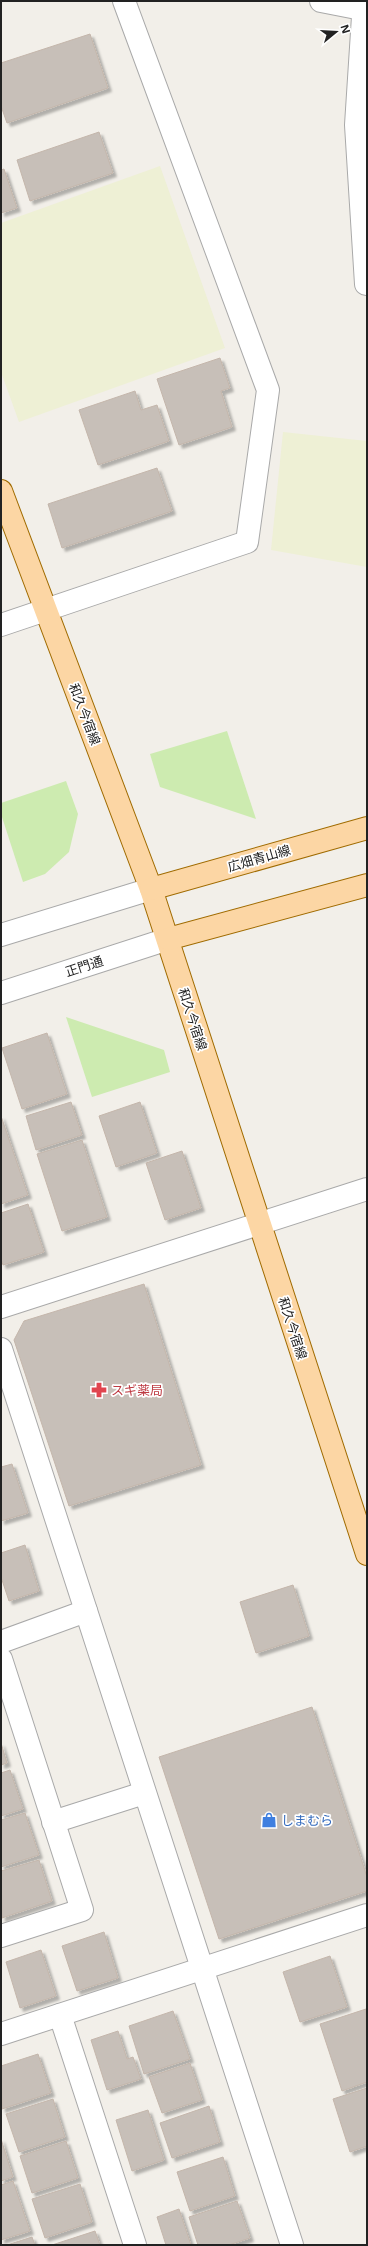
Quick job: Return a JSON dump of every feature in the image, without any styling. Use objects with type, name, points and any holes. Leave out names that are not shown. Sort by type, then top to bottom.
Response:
[{"type":"main road","name":"和久今宿線","points":[[1,491],[151,889],[367,1554]]},
{"type":"main road","name":"広畑青山線","points":[[151,889],[367,828]]},
{"type":"main road","points":[[168,939],[367,885]]},
{"type":"street","points":[[1,625],[247,542],[268,390],[124,1]]},
{"type":"street","points":[[321,1],[365,7],[356,125],[366,284]]},
{"type":"street","points":[[1,935],[151,889]]},
{"type":"street","name":"正門通","points":[[1,993],[168,939]]},
{"type":"street","points":[[1,1307],[367,1189]]},
{"type":"street","points":[[1,1349],[201,1969],[292,2245]]},
{"type":"street","points":[[1,1642],[86,1611]]},
{"type":"street","points":[[1,1659],[82,1910],[1,1936]]},
{"type":"street","points":[[53,1822],[144,1793]]},
{"type":"street","points":[[1,2034],[367,1915]]},
{"type":"street","points":[[60,2015],[135,2245]]},
{"type":"green space","points":[[160,166],[225,348],[19,422],[1,372],[1,223]]},
{"type":"green space","points":[[283,432],[367,441],[367,567],[271,550]]},
{"type":"green space","points":[[227,731],[256,819],[160,787],[150,754]]},
{"type":"green space","points":[[66,781],[78,814],[69,852],[45,874],[23,882],[1,814],[1,803]]},
{"type":"green space","points":[[66,1017],[164,1050],[170,1072],[92,1097]]},
{"type":"building","points":[[90,34],[108,88],[7,123],[1,106],[1,63]]},
{"type":"building","points":[[99,132],[113,173],[30,201],[17,160]]},
{"type":"building","points":[[4,169],[17,208],[1,213],[1,170]]},
{"type":"building","points":[[220,358],[230,388],[221,391],[232,427],[179,445],[157,379]]},
{"type":"building","points":[[135,391],[141,410],[157,405],[169,441],[98,465],[79,410]]},
{"type":"building","points":[[157,468],[172,511],[62,548],[48,504]]},
{"type":"building","points":[[47,1033],[67,1094],[22,1109],[2,1048]]},
{"type":"building","points":[[71,1102],[82,1135],[36,1150],[26,1116]]},
{"type":"building","points":[[140,1102],[157,1153],[116,1167],[99,1116]]},
{"type":"building","points":[[1,1116],[28,1195],[1,1204]]},
{"type":"building","points":[[82,1140],[107,1217],[62,1231],[37,1154]]},
{"type":"building","points":[[182,1151],[201,1208],[165,1220],[146,1163]]},
{"type":"building","points":[[28,1204],[44,1252],[3,1265],[1,1259],[1,1213]]},
{"type":"building","points":[[144,1284],[201,1465],[69,1506],[14,1340],[24,1321]]},
{"type":"building","points":[[12,1464],[28,1513],[1,1521],[1,1467]]},
{"type":"building","points":[[25,1545],[39,1591],[9,1601],[1,1577],[1,1553]]},
{"type":"building","points":[[293,1585],[309,1636],[256,1653],[240,1602]]},
{"type":"building","points":[[312,1707],[367,1877],[367,1891],[219,1939],[159,1757]]},
{"type":"building","points":[[1,1743],[7,1763],[1,1765]]},
{"type":"building","points":[[10,1770],[23,1809],[1,1816],[1,1773]]},
{"type":"building","points":[[25,1813],[39,1855],[1,1867],[1,1820]]},
{"type":"building","points":[[39,1860],[52,1901],[2,1918],[1,1871]]},
{"type":"building","points":[[104,1932],[118,1978],[77,1991],[62,1946]]},
{"type":"building","points":[[41,1950],[56,1996],[20,2008],[6,1962]]},
{"type":"building","points":[[330,1956],[347,2007],[300,2022],[283,1972]]},
{"type":"building","points":[[366,2009],[367,2082],[342,2091],[320,2024]]},
{"type":"building","points":[[173,2011],[190,2059],[144,2074],[129,2026]]},
{"type":"building","points":[[118,2031],[127,2059],[133,2057],[141,2079],[107,2090],[91,2040]]},
{"type":"building","points":[[38,2054],[51,2093],[2,2109],[1,2066]]},
{"type":"building","points":[[190,2063],[202,2100],[162,2113],[149,2077]]},
{"type":"building","points":[[367,2088],[367,2146],[350,2152],[333,2099]]},
{"type":"building","points":[[53,2099],[65,2137],[19,2152],[6,2114]]},
{"type":"building","points":[[209,2106],[220,2142],[172,2158],[160,2123]]},
{"type":"building","points":[[148,2110],[164,2160],[132,2171],[116,2120]]},
{"type":"building","points":[[1,2139],[13,2177],[1,2181]]},
{"type":"building","points":[[66,2141],[78,2178],[32,2193],[20,2156]]},
{"type":"building","points":[[223,2157],[235,2196],[190,2211],[177,2172]]},
{"type":"building","points":[[13,2181],[30,2231],[1,2240],[1,2185]]},
{"type":"building","points":[[80,2184],[92,2222],[45,2238],[32,2199]]},
{"type":"building","points":[[237,2201],[250,2238],[229,2245],[198,2245],[189,2217]]},
{"type":"building","points":[[179,2209],[191,2245],[166,2245],[157,2217]]},
{"type":"building","points":[[95,2231],[100,2245],[52,2245]]},
{"type":"building","points":[[32,2237],[35,2245],[7,2245]]},
{"type":"place","name":"スギ薬局","points":[[99,1390]]},
{"type":"place","name":"しまむら","points":[[269,1820]]}]
